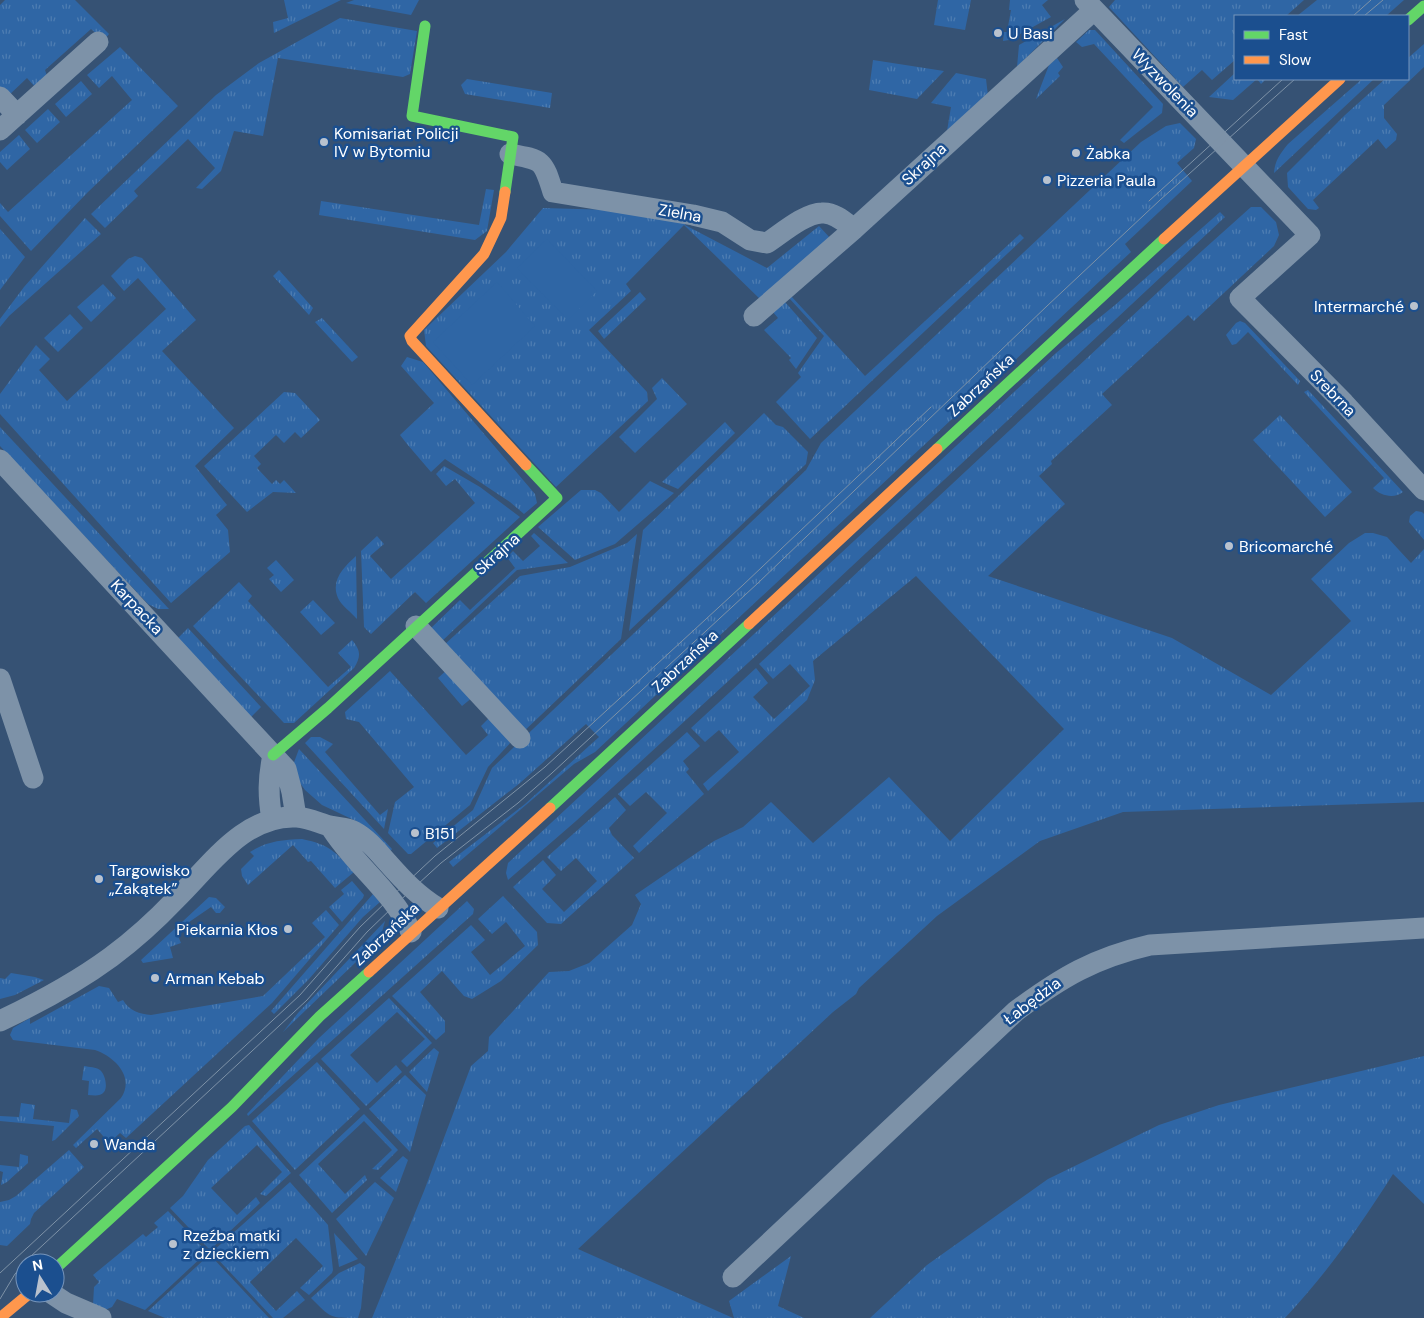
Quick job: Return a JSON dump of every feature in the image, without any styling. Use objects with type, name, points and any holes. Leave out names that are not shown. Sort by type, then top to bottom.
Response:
[{"type":"main road","points":[[1409,19],[1424,6]]},
{"type":"main road","points":[[425,26],[412,116],[513,137],[510,154]]},
{"type":"main road","name":"Zabrzańska","points":[[65,1260],[232,1107],[304,1031],[592,769],[1044,349],[1339,80]]},
{"type":"main road","name":"Skrajna","points":[[273,755],[331,706],[557,498],[410,336],[484,254],[501,218],[510,154]]},
{"type":"main road","points":[[0,1318],[18,1303]]},
{"type":"street","name":"Wyzwolenia","points":[[1089,5],[1310,235],[1240,298]]},
{"type":"street","name":"Skrajna","points":[[754,316],[854,229],[1089,5]]},
{"type":"street","points":[[0,130],[98,42]]},
{"type":"street","points":[[0,97],[16,115]]},
{"type":"street","name":"Zielna","points":[[510,154],[536,159],[545,167],[553,192],[692,215],[722,222],[750,240],[767,243],[806,217],[823,212],[837,217],[854,229]]},
{"type":"street","name":"Srebrna","points":[[1240,298],[1344,403],[1424,490]]},
{"type":"street","name":"Karpacka","points":[[0,460],[286,769],[296,817]]},
{"type":"street","points":[[416,626],[520,738]]},
{"type":"street","points":[[0,679],[32,778]]},
{"type":"street","points":[[272,820],[268,780],[273,755]]},
{"type":"street","points":[[0,1021],[50,995],[111,957],[176,900],[232,843],[258,825],[272,820],[296,817],[314,820],[330,826],[344,827],[356,832],[378,851],[412,889],[424,900],[438,908]]},
{"type":"street","points":[[330,826],[345,848],[405,918],[411,932]]},
{"type":"street","name":"Łabędzia","points":[[734,1277],[1016,1010],[1055,982],[1093,962],[1122,951],[1150,945],[1424,928]]},
{"type":"street","points":[[65,1302],[102,1318]]},
{"type":"green space","points":[[5,0],[75,0],[109,34],[104,40],[91,29],[45,70],[49,82],[35,87],[27,78],[7,97],[0,89],[0,5]]},
{"type":"green space","points":[[284,0],[341,0],[274,33],[273,22],[288,18]]},
{"type":"green space","points":[[354,0],[419,0],[411,15],[346,3]]},
{"type":"green space","points":[[938,0],[971,0],[965,30],[934,25]]},
{"type":"green space","points":[[1010,0],[1048,0],[1042,5],[1051,17],[1009,40],[1003,41],[1004,32],[1007,32],[1011,10],[1009,10]]},
{"type":"green space","points":[[1115,0],[1304,0],[1287,15],[1234,15],[1234,61],[1212,80],[1202,70],[1183,87],[1109,7]]},
{"type":"green space","points":[[1317,0],[1404,0],[1387,15],[1298,15]]},
{"type":"green space","points":[[340,18],[417,31],[410,74],[403,77],[278,58],[263,136],[234,131],[221,171],[202,189],[196,188],[215,168],[188,139],[134,191],[138,196],[105,228],[91,214],[216,95],[259,63]]},
{"type":"green space","points":[[1065,19],[1017,67],[1019,45]]},
{"type":"green space","points":[[1089,30],[1095,30],[1163,104],[1162,113],[1124,143],[1120,140],[1153,107],[1094,44],[1082,47],[1076,42]]},
{"type":"green space","points":[[1424,44],[1424,67],[1384,105],[1384,118],[1397,134],[1396,140],[1386,149],[1378,139],[1313,200],[1319,208],[1316,210],[1308,209],[1288,187],[1287,173],[1345,115],[1384,80],[1409,80],[1409,57]]},
{"type":"green space","points":[[120,47],[178,106],[88,192],[31,251],[0,216],[0,203],[8,212],[132,100],[112,76],[99,88],[87,75]]},
{"type":"green space","points":[[1057,58],[1063,67],[1058,73],[1060,76],[1036,99],[1049,65]]},
{"type":"green space","points":[[873,60],[944,71],[917,99],[869,90]]},
{"type":"green space","points":[[956,73],[986,79],[988,96],[947,131],[951,107],[931,103]]},
{"type":"green space","points":[[1234,74],[1234,80],[1256,80],[1233,100],[1209,97]]},
{"type":"green space","points":[[467,79],[552,93],[550,108],[465,94],[461,85]]},
{"type":"green space","points":[[1361,80],[1373,80],[1274,173],[1278,157],[1288,144]]},
{"type":"green space","points":[[81,81],[92,94],[66,117],[55,104]]},
{"type":"green space","points":[[48,109],[60,122],[37,143],[25,130]]},
{"type":"green space","points":[[1180,123],[1196,139],[1194,148],[1177,163],[1192,181],[1125,244],[1131,252],[595,752],[574,764],[453,867],[449,862],[525,804],[599,737],[586,724],[520,783],[437,848],[433,843],[473,810],[492,768],[806,470],[821,443],[1141,142],[1166,126]]},
{"type":"green space","points":[[19,135],[30,149],[7,170],[0,162],[0,152]]},
{"type":"green space","points":[[486,189],[494,190],[487,231],[475,240],[319,215],[321,201],[479,225]]},
{"type":"green space","points":[[1251,207],[1261,207],[1276,222],[1279,235],[1274,246],[1194,321],[1188,315],[1102,394],[1112,405],[1051,461],[1052,464],[1039,476],[1065,504],[988,576],[1172,638],[1271,695],[1351,621],[1311,579],[1349,543],[1365,533],[1387,537],[1411,563],[1424,549],[1424,802],[1123,812],[1040,841],[937,916],[859,988],[856,994],[833,1012],[578,1249],[733,1318],[372,1318],[424,1191],[471,1066],[488,1051],[489,1037],[549,972],[569,971],[589,963],[632,925],[641,904],[635,895],[714,841],[743,827],[771,802],[813,843],[889,777],[950,841],[1064,729],[916,576],[813,661],[815,680],[807,700],[708,791],[703,784],[739,752],[719,730],[705,742],[691,728],[756,668],[768,683],[753,697],[774,719],[810,686],[790,664],[773,679],[759,664]]},
{"type":"green space","points":[[543,208],[612,210],[684,221],[685,225],[767,268],[819,226],[831,239],[762,301],[684,225],[626,284],[631,291],[589,330],[647,392],[648,401],[556,487],[426,346],[424,330],[506,252]]},
{"type":"green space","points":[[1220,212],[1225,217],[773,640],[576,821],[508,880],[506,873],[508,863],[1056,353],[1115,305]]},
{"type":"green space","points":[[85,218],[101,234],[9,316],[0,327],[0,319],[24,287]]},
{"type":"green space","points":[[0,229],[25,257],[0,290]]},
{"type":"green space","points":[[1020,234],[1024,238],[810,439],[776,402],[801,377],[798,373],[824,336],[789,298],[791,296],[865,376]]},
{"type":"green space","points":[[547,239],[597,291],[568,320],[517,268]]},
{"type":"green space","points":[[135,256],[142,258],[196,320],[162,351],[234,428],[195,466],[227,505],[216,515],[228,530],[230,552],[171,603],[0,414],[0,394],[36,345],[50,359],[39,370],[67,401],[166,309],[138,278],[124,291],[111,276],[128,259]]},
{"type":"green space","points":[[279,270],[313,308],[309,315],[273,276]]},
{"type":"green space","points":[[497,282],[535,326],[472,385],[433,342]]},
{"type":"green space","points":[[103,284],[116,298],[91,322],[77,307]]},
{"type":"green space","points":[[640,292],[646,299],[604,339],[598,331]]},
{"type":"green space","points":[[785,302],[817,338],[796,369],[789,360],[791,358],[764,330],[778,318],[773,312]]},
{"type":"green space","points":[[70,314],[83,328],[58,352],[44,338]]},
{"type":"green space","points":[[322,318],[358,357],[352,362],[315,322]]},
{"type":"green space","points":[[1240,321],[1245,323],[1300,381],[1298,385],[1248,332],[1236,344],[1232,345],[1226,335]]},
{"type":"green space","points":[[407,357],[423,362],[535,494],[537,503],[524,514],[510,502],[445,459],[431,472],[400,435],[434,403],[401,366]]},
{"type":"green space","points":[[662,378],[687,404],[635,453],[619,437],[657,399],[652,388]]},
{"type":"green space","points":[[1308,390],[1403,492],[1388,496],[1373,488],[1384,478],[1304,392]]},
{"type":"green space","points":[[284,392],[295,393],[320,420],[301,438],[295,432],[284,443],[276,435],[254,456],[261,464],[257,468],[272,484],[276,480],[280,484],[284,480],[296,493],[273,492],[247,512],[204,466]]},
{"type":"green space","points":[[764,413],[776,425],[783,427],[808,452],[806,464],[629,631],[643,530]]},
{"type":"green space","points":[[1280,415],[1352,492],[1325,517],[1253,440]]},
{"type":"green space","points":[[725,422],[735,433],[678,489],[662,482]]},
{"type":"green space","points":[[0,427],[169,609],[158,609],[148,604],[0,446]]},
{"type":"green space","points":[[444,466],[480,487],[520,517],[426,603],[415,592],[371,634],[364,627],[361,551],[377,536],[384,544],[370,556],[391,579],[475,503],[455,479],[446,486],[436,474]]},
{"type":"green space","points":[[650,481],[674,493],[615,544],[575,560],[538,527],[581,490],[595,490],[601,493],[619,512]]},
{"type":"green space","points":[[1416,511],[1424,514],[1424,540],[1409,522],[1410,516]]},
{"type":"green space","points":[[534,533],[568,563],[517,570],[441,642],[430,629],[460,600],[470,610],[515,568],[507,557],[513,551],[523,561],[540,546],[531,536]]},
{"type":"green space","points":[[637,534],[621,639],[521,734],[444,645],[520,576],[570,567],[627,543]]},
{"type":"green space","points":[[356,556],[357,619],[339,601],[336,591],[337,579],[347,564]]},
{"type":"green space","points":[[276,560],[294,580],[281,592],[269,579],[274,575],[267,568]]},
{"type":"green space","points":[[239,582],[252,596],[248,601],[328,687],[351,667],[338,653],[352,640],[357,647],[359,657],[354,668],[294,723],[284,723],[193,626]]},
{"type":"green space","points":[[313,600],[335,623],[321,635],[300,612]]},
{"type":"green space","points":[[188,628],[261,707],[250,718],[177,639]]},
{"type":"green space","points":[[449,668],[473,697],[462,706],[438,678]]},
{"type":"green space","points":[[390,671],[466,755],[488,735],[481,726],[490,717],[512,741],[488,767],[470,805],[411,854],[408,854],[388,833],[395,802],[414,787],[359,722],[346,719],[345,712]]},
{"type":"green space","points":[[687,732],[700,746],[683,761],[689,769],[686,772],[704,794],[639,853],[633,846],[667,813],[646,792],[630,806],[618,794]]},
{"type":"green space","points":[[311,737],[320,737],[333,744],[325,752],[380,815],[388,809],[384,829],[305,743]]},
{"type":"green space","points":[[299,749],[392,849],[389,853],[356,821],[322,805],[305,790],[293,765]]},
{"type":"green space","points":[[615,797],[626,810],[609,828],[612,835],[634,858],[561,924],[547,923],[513,887],[543,860],[556,875],[542,889],[564,912],[597,881],[576,858],[561,871],[547,857]]},
{"type":"green space","points":[[302,839],[320,844],[332,850],[354,872],[335,888],[311,861],[308,862],[293,845],[248,885],[242,876],[241,869],[254,856],[250,852],[262,845]]},
{"type":"green space","points":[[352,881],[364,895],[342,922],[329,907],[344,894],[341,890]]},
{"type":"green space","points":[[373,894],[380,902],[363,917],[309,979],[274,1014],[271,1011]]},
{"type":"green space","points":[[503,896],[537,932],[538,945],[501,981],[472,999],[464,996],[442,971],[420,992],[445,1021],[445,1032],[436,1040],[392,996],[471,925],[485,940],[471,952],[490,975],[525,946],[506,922],[492,934],[478,919]]},
{"type":"green space","points":[[209,897],[216,898],[225,907],[220,913],[216,913],[211,907],[176,931],[181,943],[170,947],[173,958],[143,963],[141,960]]},
{"type":"green space","points":[[467,901],[474,909],[473,914],[248,1116],[247,1114],[319,1038]]},
{"type":"green space","points":[[326,910],[339,925],[272,1003],[126,1138],[120,1133],[109,1143],[97,1129],[76,1148],[73,1145],[121,1098],[126,1083],[121,1069],[116,1063],[95,1050],[13,1040],[10,1035],[13,1028],[30,1018],[30,1024],[99,986],[109,988],[118,1002],[123,1000],[128,1007],[135,1011],[151,1015],[263,996],[325,937],[312,923]]},
{"type":"green space","points":[[385,921],[380,939],[283,1032],[298,1013]]},
{"type":"green space","points":[[11,973],[44,980],[15,995],[0,999],[0,978],[5,979]]},
{"type":"green space","points":[[389,998],[432,1043],[407,1067],[401,1061],[425,1039],[397,1012],[350,1055],[377,1083],[396,1065],[402,1072],[366,1106],[321,1059]]},
{"type":"green space","points":[[434,1048],[439,1052],[427,1092],[409,1072]]},
{"type":"green space","points":[[1424,1056],[1424,1204],[1393,1174],[1343,1248],[1285,1318],[870,1318],[927,1265],[1048,1179],[1159,1125],[1219,1105]]},
{"type":"green space","points":[[317,1062],[360,1109],[295,1170],[252,1121]]},
{"type":"green space","points":[[84,1066],[97,1068],[105,1077],[105,1090],[101,1095],[88,1095],[89,1081],[82,1080]]},
{"type":"green space","points":[[405,1075],[426,1095],[410,1152],[369,1109]]},
{"type":"green space","points":[[21,1103],[35,1105],[33,1119],[69,1123],[71,1109],[77,1110],[79,1116],[52,1141],[54,1126],[0,1121],[0,1116],[19,1117]]},
{"type":"green space","points":[[364,1114],[398,1150],[378,1170],[372,1169],[392,1150],[364,1121],[318,1164],[345,1194],[365,1175],[367,1180],[332,1213],[299,1175]]},
{"type":"green space","points":[[249,1125],[291,1173],[266,1196],[260,1194],[282,1172],[257,1145],[211,1188],[237,1215],[256,1197],[260,1203],[211,1249],[170,1208],[183,1196],[208,1160],[245,1126]]},
{"type":"green space","points":[[69,1150],[84,1167],[34,1213],[30,1224],[7,1246],[0,1245],[0,1202],[16,1196]]},
{"type":"green space","points":[[20,1154],[28,1156],[28,1163],[1,1185],[3,1172],[0,1171],[0,1165],[19,1167]]},
{"type":"green space","points":[[403,1156],[408,1160],[396,1192],[380,1178]]},
{"type":"green space","points":[[290,1182],[328,1225],[333,1270],[309,1295],[300,1288],[323,1266],[296,1238],[250,1282],[276,1311],[297,1291],[305,1300],[283,1318],[273,1318],[213,1254],[213,1251]]},
{"type":"green space","points":[[375,1182],[394,1198],[366,1256],[336,1219]]},
{"type":"green space","points":[[168,1211],[206,1251],[205,1254],[145,1310],[117,1299],[112,1307],[105,1310],[93,1305],[94,1287],[99,1282],[93,1275],[143,1234],[146,1237],[158,1227],[154,1223]]},
{"type":"green space","points":[[334,1233],[358,1259],[339,1267]]},
{"type":"green space","points":[[208,1256],[211,1256],[269,1318],[165,1318],[148,1311]]},
{"type":"green space","points":[[791,1256],[778,1306],[804,1318],[734,1318],[729,1301]]},
{"type":"green space","points":[[360,1263],[365,1267],[361,1308],[358,1318],[331,1316],[311,1298],[339,1273]]},
{"type":"tram line","points":[[1354,15],[1371,0]]},
{"type":"tram line","points":[[1365,15],[1383,0]]},
{"type":"tram line","points":[[1149,201],[1282,80]]},
{"type":"tram line","points":[[0,1299],[15,1274],[30,1257],[307,1000],[367,932],[395,905],[441,863],[518,803],[552,773],[758,583],[1160,200],[1294,80]]},
{"type":"tram line","points":[[0,1273],[300,995],[360,927],[435,856],[545,767],[743,585],[931,407]]},
{"type":"traffic: fast","points":[[1409,19],[1424,6]]},
{"type":"traffic: fast","points":[[425,26],[412,116],[513,137],[505,192]]},
{"type":"traffic: fast","points":[[937,449],[1164,239]]},
{"type":"traffic: fast","points":[[273,755],[328,708],[557,498],[526,465]]},
{"type":"traffic: fast","points":[[550,808],[749,624]]},
{"type":"traffic: fast","points":[[65,1260],[232,1107],[320,1016],[369,972]]},
{"type":"traffic: slow","points":[[1164,239],[1339,80]]},
{"type":"traffic: slow","points":[[505,192],[501,218],[484,254],[410,336],[412,341],[526,465]]},
{"type":"traffic: slow","points":[[749,624],[937,449]]},
{"type":"traffic: slow","points":[[369,972],[550,808]]},
{"type":"traffic: slow","points":[[0,1318],[18,1303]]},
{"type":"place","name":"U Basi","points":[[998,33]]},
{"type":"place","name":"Komisariat Policji IV w Bytomiu","points":[[324,142]]},
{"type":"place","name":"Żabka","points":[[1076,153]]},
{"type":"place","name":"Pizzeria Paula","points":[[1047,180]]},
{"type":"place","name":"Intermarché","points":[[1414,306]]},
{"type":"place","name":"Bricomarché","points":[[1229,546]]},
{"type":"place","name":"B151","points":[[415,833]]},
{"type":"place","name":"Targowisko „Zakątek”","points":[[99,879]]},
{"type":"place","name":"Piekarnia Kłos","points":[[288,929]]},
{"type":"place","name":"Arman Kebab","points":[[155,978]]},
{"type":"place","name":"Wanda","points":[[94,1144]]},
{"type":"place","name":"Rzeźba matki z dzieckiem","points":[[173,1244]]}]
